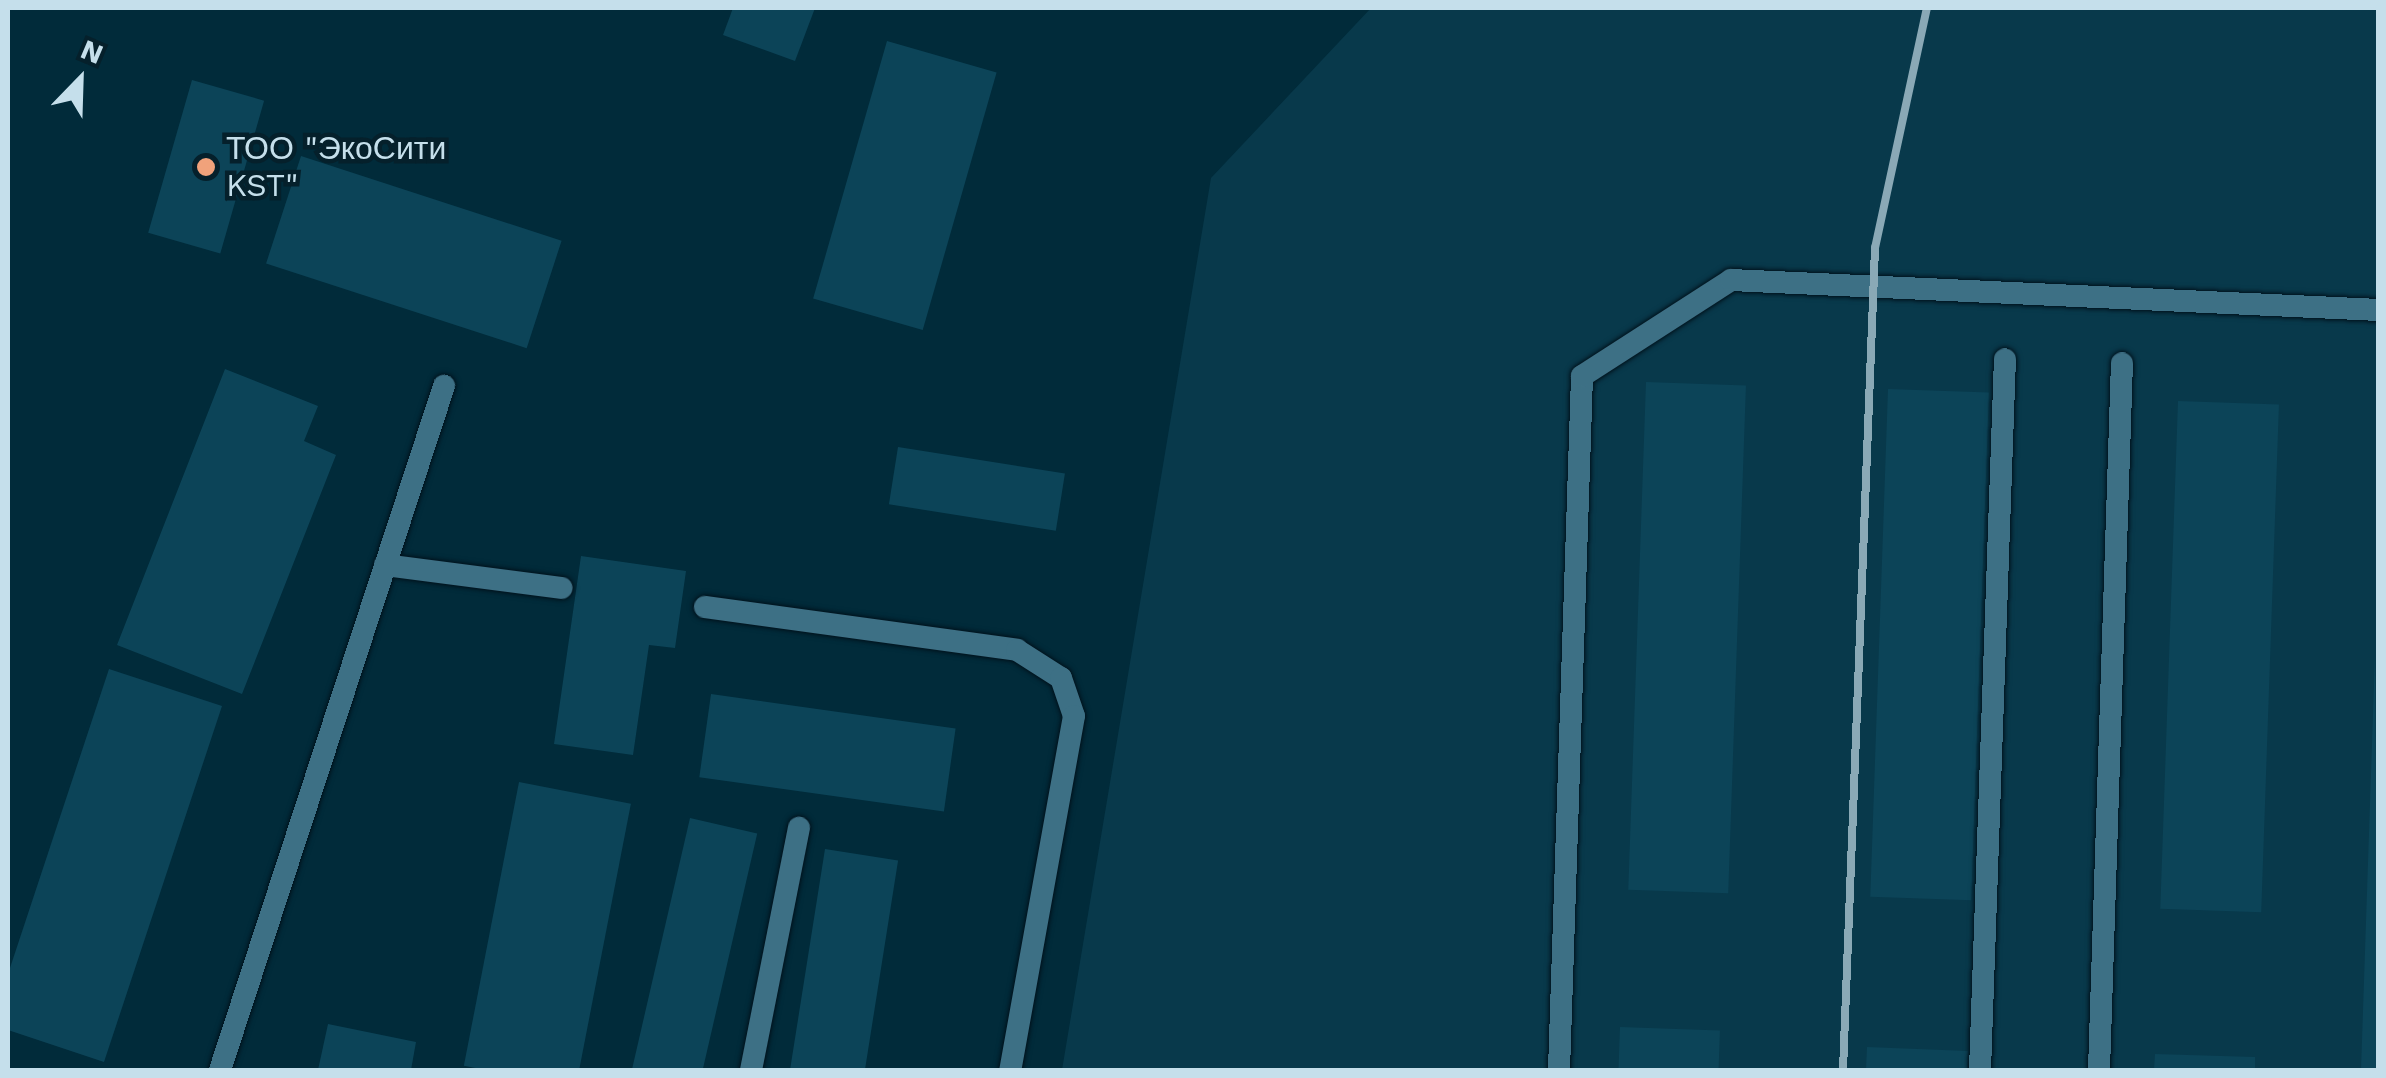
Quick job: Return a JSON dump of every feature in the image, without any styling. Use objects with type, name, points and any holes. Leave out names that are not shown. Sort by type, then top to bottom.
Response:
[{"type":"lane","points":[[1559,1070],[1582,376],[1731,280],[2378,310]]},
{"type":"lane","points":[[1980,1070],[2005,358]]},
{"type":"lane","points":[[2099,1070],[2122,363]]},
{"type":"lane","points":[[220,1070],[444,386]]},
{"type":"lane","points":[[386,565],[562,588]]},
{"type":"lane","points":[[706,607],[1017,650],[1061,678],[1074,716],[1010,1070]]},
{"type":"lane","points":[[751,1070],[798,828]]},
{"type":"shaded area","points":[[1371,8],[2378,8],[2378,1070],[1062,1070],[1211,178]]},
{"type":"building","points":[[733,8],[815,8],[795,61],[723,35]]},
{"type":"building","points":[[887,41],[997,72],[923,330],[813,299]]},
{"type":"building","name":"ТОО \"ЭкоСити KST\"","points":[[192,80],[264,101],[220,254],[148,233]]},
{"type":"building","points":[[301,156],[562,241],[527,348],[266,263]]},
{"type":"building","points":[[225,369],[318,406],[304,441],[336,455],[242,694],[117,645]]},
{"type":"building","points":[[1646,382],[1746,385],[1728,893],[1628,890]]},
{"type":"building","points":[[1888,389],[1989,393],[1971,900],[1870,897]]},
{"type":"building","points":[[2178,401],[2279,405],[2261,912],[2160,909]]},
{"type":"building","points":[[898,447],[1065,473],[1056,531],[889,504]]},
{"type":"building","points":[[581,556],[686,571],[675,648],[649,645],[633,755],[554,744]]},
{"type":"building","points":[[2375,655],[2378,1070],[2361,1070]]},
{"type":"building","points":[[109,669],[222,706],[104,1062],[8,1030],[8,974]]},
{"type":"building","points":[[711,694],[956,728],[944,812],[699,777]]},
{"type":"building","points":[[519,782],[631,804],[579,1070],[486,1070],[464,1066]]},
{"type":"building","points":[[690,818],[757,834],[703,1070],[632,1069]]},
{"type":"building","points":[[825,849],[898,861],[865,1070],[790,1070]]},
{"type":"building","points":[[328,1024],[416,1042],[411,1070],[318,1070]]},
{"type":"building","points":[[1620,1027],[1720,1030],[1719,1070],[1618,1070]]},
{"type":"building","points":[[1867,1047],[1968,1051],[1967,1070],[1866,1070]]},
{"type":"building","points":[[2155,1054],[2255,1057],[2255,1070],[2154,1070]]},
{"type":"railway","points":[[1843,1070],[1875,248],[1927,8]]},
{"type":"place","name":"ТОО \"ЭкоСити KST\"","points":[[206,167]]}]
